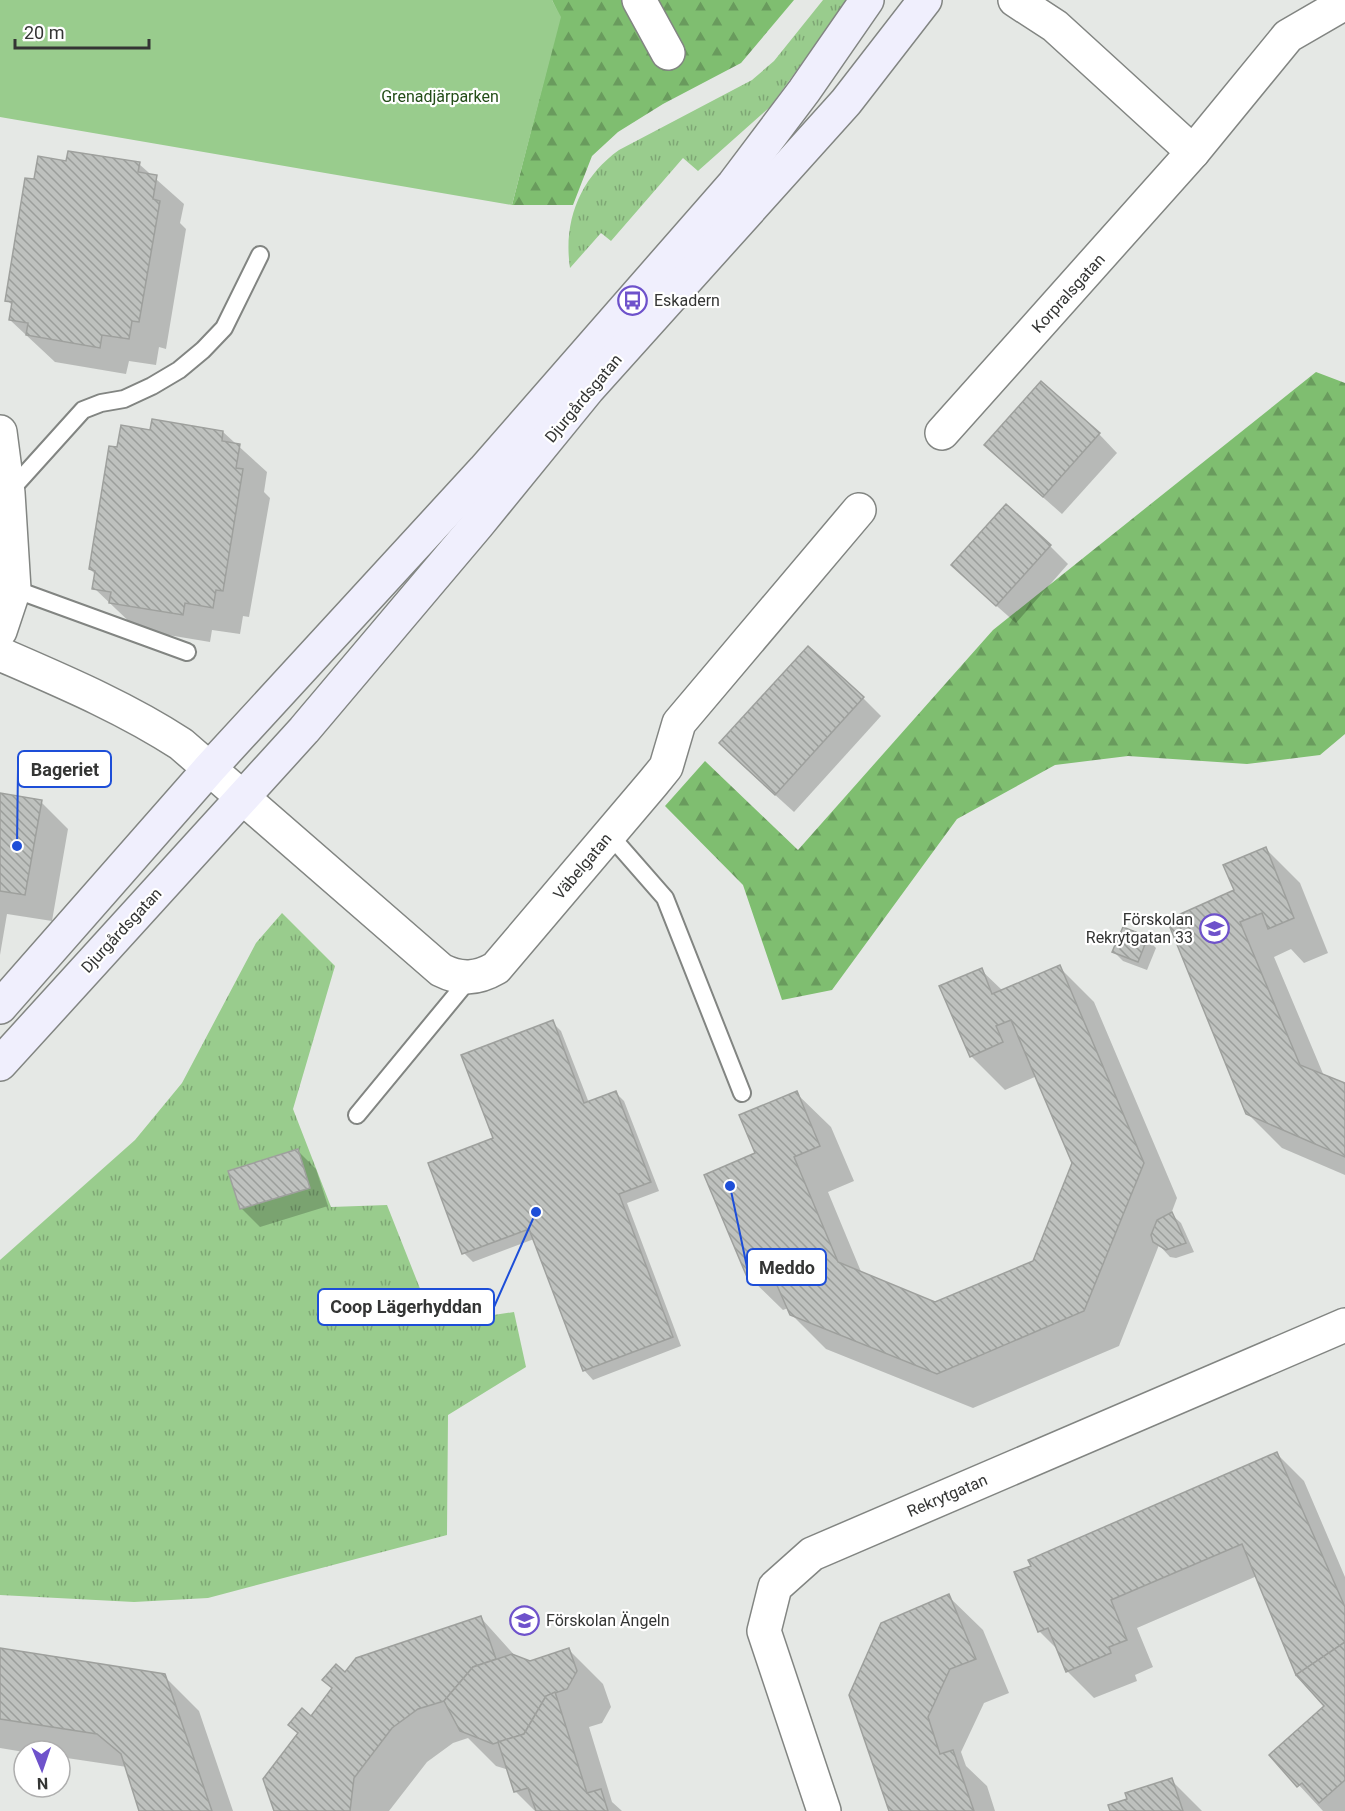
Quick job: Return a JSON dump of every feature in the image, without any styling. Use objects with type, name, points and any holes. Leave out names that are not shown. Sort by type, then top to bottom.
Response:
[{"type":"main road","name":"Djurgårdsgatan","points":[[0,1007],[210,768],[484,470],[734,184],[804,91],[867,0]]},
{"type":"main road","name":"Djurgårdsgatan","points":[[0,1064],[304,730],[478,524],[588,389],[846,102],[925,0]]},
{"type":"street","points":[[639,0],[668,54]]},
{"type":"street","points":[[1015,0],[1055,26],[1193,152]]},
{"type":"street","name":"Korpralsgatan","points":[[942,433],[1193,152],[1288,36],[1345,3]]},
{"type":"street","points":[[0,432],[8,493],[14,589],[0,631]]},
{"type":"street","name":"Väbelgatan","points":[[470,978],[496,968],[666,767],[679,723],[860,510]]},
{"type":"street","points":[[0,654],[107,701],[146,721],[210,768],[441,970],[454,977],[470,978]]},
{"type":"street","name":"Rekrytgatan","points":[[824,1811],[764,1631],[775,1587],[812,1554],[1345,1325]]},
{"type":"lane","points":[[8,493],[83,410],[101,403],[124,399],[152,386],[178,370],[203,350],[225,328],[260,255]]},
{"type":"lane","points":[[14,589],[187,652]]},
{"type":"lane","points":[[609,834],[665,898],[742,1093]]},
{"type":"lane","points":[[357,1115],[470,978]]},
{"type":"green space","name":"Grenadjärparken","points":[[0,0],[552,0],[561,17],[512,205],[0,117]]},
{"type":"green space","points":[[552,0],[794,0],[741,63],[663,104],[618,132],[592,156],[573,205],[512,205],[560,17]]},
{"type":"green space","points":[[823,0],[848,0],[770,107],[698,171],[683,158],[611,241],[601,233],[570,268],[568,251],[572,217],[585,187],[605,161],[619,150],[752,80],[774,61]]},
{"type":"green space","points":[[1316,372],[1345,383],[1345,734],[1320,755],[1247,764],[1128,756],[1055,765],[957,819],[832,990],[782,1000],[743,885],[665,806],[705,761],[798,850],[993,630]]},
{"type":"green space","points":[[282,913],[335,966],[293,1109],[331,1207],[387,1205],[434,1324],[514,1312],[526,1367],[448,1415],[447,1535],[208,1598],[134,1602],[0,1595],[0,1260],[135,1140],[182,1083],[256,943]]},
{"type":"building","points":[[68,151],[140,162],[138,172],[157,175],[153,199],[160,201],[139,322],[132,321],[129,339],[102,335],[100,348],[26,335],[28,323],[9,320],[12,302],[5,301],[25,178],[34,179],[38,156],[66,161]]},
{"type":"building","points":[[1041,381],[1100,433],[1043,497],[984,445]]},
{"type":"building","points":[[152,419],[223,431],[222,441],[240,444],[236,468],[243,469],[223,591],[216,590],[213,608],[185,603],[183,615],[109,603],[111,592],[92,589],[95,571],[89,569],[109,446],[117,447],[121,425],[150,430]]},
{"type":"building","points":[[1006,504],[1051,545],[996,606],[951,565]]},
{"type":"building","points":[[808,646],[864,697],[775,795],[719,743]]},
{"type":"building","points":[[0,793],[42,800],[25,895],[0,891]]},
{"type":"building","points":[[1266,847],[1294,918],[1268,929],[1262,913],[1240,922],[1300,1065],[1345,1083],[1345,1157],[1246,1114],[1167,920],[1234,890],[1223,865]]},
{"type":"building","points":[[1123,927],[1148,937],[1138,962],[1112,952]]},
{"type":"building","points":[[1060,965],[1144,1163],[1084,1311],[937,1374],[790,1315],[769,1267],[747,1277],[704,1175],[755,1153],[739,1115],[797,1091],[820,1146],[794,1157],[838,1262],[935,1302],[1033,1261],[1072,1163],[1011,1020],[996,1026],[1003,1042],[970,1057],[939,986],[982,968],[992,994]]},
{"type":"building","points":[[553,1020],[584,1103],[616,1091],[651,1182],[619,1194],[673,1337],[583,1371],[529,1229],[462,1254],[428,1163],[493,1138],[461,1055]]},
{"type":"building","points":[[298,1149],[310,1188],[240,1209],[228,1171]]},
{"type":"building","points":[[1172,1212],[1186,1243],[1166,1250],[1153,1242],[1151,1235],[1157,1220]]},
{"type":"building","points":[[1277,1452],[1345,1607],[1345,1642],[1296,1675],[1242,1544],[1111,1600],[1127,1640],[1109,1647],[1111,1653],[1066,1672],[1048,1628],[1038,1632],[1014,1572],[1031,1566],[1028,1560]]},
{"type":"building","points":[[949,1594],[976,1659],[950,1669],[928,1717],[940,1754],[953,1750],[974,1811],[889,1811],[849,1695],[881,1623]]},
{"type":"building","points":[[481,1616],[496,1659],[473,1667],[444,1701],[418,1709],[392,1728],[354,1778],[350,1811],[274,1811],[263,1779],[298,1733],[288,1725],[302,1708],[311,1716],[332,1688],[322,1680],[336,1664],[345,1672],[356,1658]]},
{"type":"building","points":[[1345,1642],[1345,1780],[1319,1803],[1302,1783],[1297,1787],[1269,1755],[1324,1706],[1296,1675]]},
{"type":"building","points":[[0,1648],[165,1674],[212,1811],[139,1811],[121,1754],[97,1734],[0,1719]]},
{"type":"building","points":[[569,1648],[577,1671],[567,1689],[546,1696],[524,1734],[493,1744],[460,1731],[444,1701],[473,1667],[512,1654],[530,1661]]},
{"type":"building","points":[[555,1692],[587,1793],[601,1789],[608,1811],[536,1811],[528,1788],[514,1792],[498,1742],[524,1734],[546,1696]]},
{"type":"building","points":[[1172,1778],[1183,1811],[1110,1811],[1108,1805],[1127,1799],[1125,1793]]},
{"type":"place","name":"Eskadern","points":[[633,300]]},
{"type":"place","name":"Bageriet","points":[[17,846]]},
{"type":"place","name":"Förskolan Rekrytgatan 33","points":[[1214,928]]},
{"type":"place","name":"Meddo","points":[[730,1186]]},
{"type":"place","name":"Coop Lägerhyddan","points":[[536,1212]]},
{"type":"place","name":"Förskolan Ängeln","points":[[525,1620]]}]
